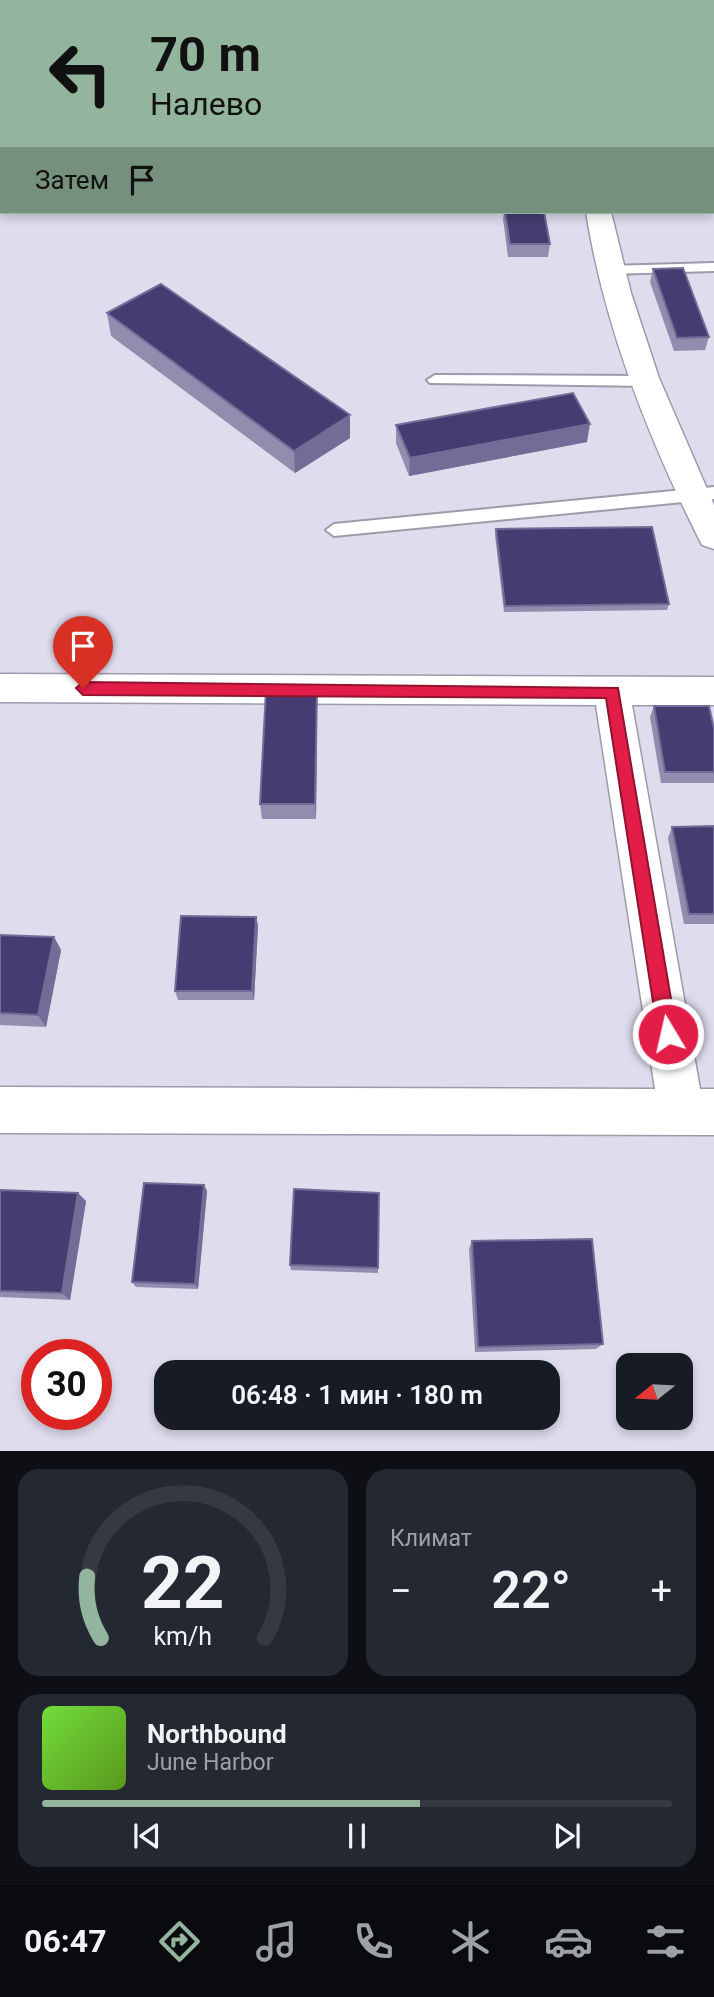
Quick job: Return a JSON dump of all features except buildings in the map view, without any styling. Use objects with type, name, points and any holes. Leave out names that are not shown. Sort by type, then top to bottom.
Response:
[{"type":"street","points":[[598,214],[609,270],[648,381],[703,494],[714,537]]},
{"type":"street","points":[[0,688],[714,691]]},
{"type":"street","points":[[0,1110],[697,1112],[612,692]]},
{"type":"lane","points":[[609,270],[714,267]]},
{"type":"lane","points":[[435,380],[648,381]]},
{"type":"lane","points":[[334,530],[703,494]]},
{"type":"route","points":[[83,688],[612,692],[668,1034]]}]
